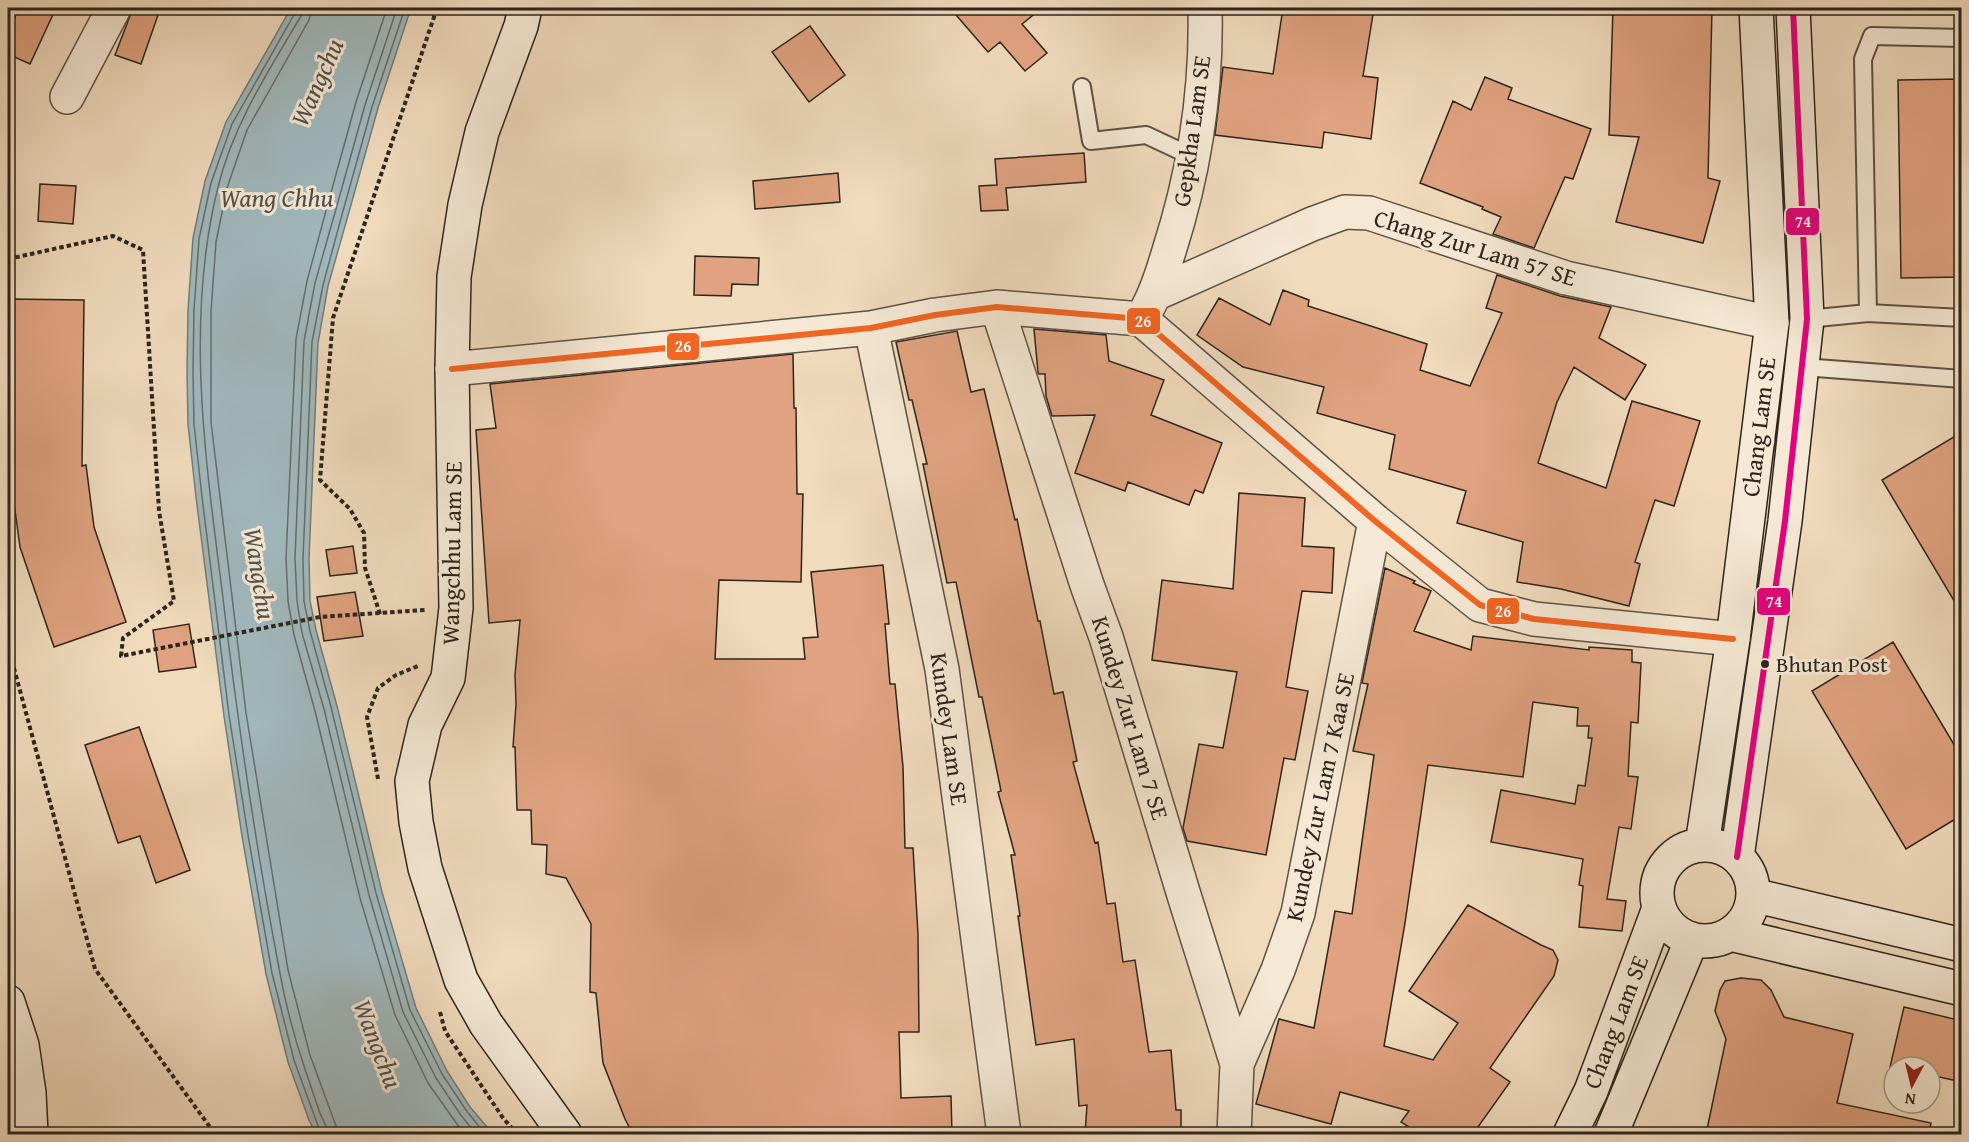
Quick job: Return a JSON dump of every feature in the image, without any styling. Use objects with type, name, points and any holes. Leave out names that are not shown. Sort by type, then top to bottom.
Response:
[{"type":"street","points":[[67,98],[114,8]]},
{"type":"street","name":"Wangchhu Lam SE","points":[[525,8],[521,26],[482,132],[465,205],[454,277],[452,369],[456,608],[448,678],[425,725],[412,781],[425,867],[461,980],[486,1024],[565,1134]]},
{"type":"street","name":"Gepkha Lam SE","points":[[1148,307],[1181,213],[1193,157],[1200,106],[1206,31],[1205,8]]},
{"type":"street","name":"Chang Lam SE","points":[[1702,844],[1733,639],[1772,323],[1756,8]]},
{"type":"street","name":"Chang Lam SE","points":[[1737,857],[1785,522],[1807,319],[1793,8]]},
{"type":"street","name":"Chang Zur Lam 57 SE","points":[[1148,307],[1312,224],[1345,212],[1369,213],[1566,278],[1772,323]]},
{"type":"street","points":[[452,369],[871,328],[935,315],[997,307],[1148,307],[1375,521],[1480,605],[1534,619],[1733,639]]},
{"type":"street","name":"Kundey Zur Lam 7 SE","points":[[997,307],[1106,637],[1238,1064],[1233,1134]]},
{"type":"street","name":"Kundey Lam SE","points":[[871,328],[942,669],[1004,1134]]},
{"type":"street","name":"Kundey Zur Lam 7 Kaa SE","points":[[1238,1064],[1278,970],[1298,913],[1375,521]]},
{"type":"street","points":[[1702,844],[1726,850],[1737,857],[1746,867],[1752,879],[1753,895],[1750,910],[1742,924],[1718,940],[1692,939],[1672,928],[1664,919],[1656,894],[1658,879],[1664,866],[1681,851],[1702,844]]},
{"type":"street","points":[[1753,895],[1962,945]]},
{"type":"street","name":"Chang Lam SE","points":[[1570,1134],[1590,1091],[1659,908]]},
{"type":"street","points":[[1730,934],[1962,989]]},
{"type":"street","name":"Chang Lam SE","points":[[1611,1134],[1692,939]]},
{"type":"street","points":[[8,1002],[22,1045],[29,1092],[31,1134]]},
{"type":"lane","points":[[1868,313],[1863,59],[1872,36],[1962,38]]},
{"type":"lane","points":[[1082,87],[1091,141],[1146,135],[1193,157]]},
{"type":"lane","points":[[1807,319],[1868,313],[1962,318]]},
{"type":"lane","points":[[1803,367],[1962,379]]},
{"type":"path","points":[[380,614],[365,568],[364,533],[350,509],[321,480],[333,318],[437,8]]},
{"type":"path","points":[[8,259],[113,236],[143,250],[159,511],[174,601],[123,638],[121,656],[320,617],[456,608]]},
{"type":"path","points":[[8,646],[94,969],[215,1134]]},
{"type":"water","name":"Wang Chhu","points":[[291,8],[411,8],[378,108],[328,286],[318,343],[309,559],[310,601],[382,892],[416,1008],[447,1071],[470,1107],[493,1134],[316,1134],[288,1062],[266,974],[224,716],[196,497],[188,424],[188,310],[193,238],[205,181],[226,122]]},
{"type":"building","points":[[19,8],[56,8],[30,64],[8,54],[8,33]]},
{"type":"building","points":[[133,8],[145,8],[159,12],[141,64],[115,55]]},
{"type":"building","points":[[950,8],[1042,8],[1022,24],[1047,53],[1025,71],[1000,42],[988,52]]},
{"type":"building","points":[[1283,8],[1374,8],[1363,76],[1378,78],[1371,139],[1324,132],[1322,148],[1215,135],[1223,67],[1273,74]]},
{"type":"building","points":[[1613,8],[1712,8],[1708,178],[1720,181],[1703,243],[1616,222],[1639,137],[1609,135]]},
{"type":"building","points":[[810,26],[845,75],[809,102],[772,52]]},
{"type":"building","points":[[1485,77],[1512,88],[1508,99],[1591,129],[1573,179],[1565,177],[1534,248],[1493,234],[1501,217],[1482,209],[1483,207],[1420,183],[1453,101],[1471,110]]},
{"type":"building","points":[[1962,79],[1962,277],[1901,278],[1898,80]]},
{"type":"building","points":[[1084,153],[1086,182],[1006,188],[1008,210],[981,211],[979,186],[997,185],[995,159]]},
{"type":"building","points":[[838,173],[840,202],[755,209],[753,181]]},
{"type":"building","points":[[40,184],[76,186],[73,224],[38,221]]},
{"type":"building","points":[[695,256],[759,258],[758,285],[732,284],[731,296],[694,295]]},
{"type":"building","points":[[1497,275],[1560,296],[1611,307],[1599,338],[1646,365],[1625,400],[1574,367],[1557,402],[1538,463],[1606,488],[1632,401],[1700,421],[1674,506],[1655,500],[1635,562],[1640,564],[1629,606],[1561,589],[1517,582],[1523,542],[1457,523],[1466,491],[1389,469],[1395,435],[1317,413],[1324,387],[1243,367],[1197,335],[1219,298],[1270,325],[1283,290],[1309,300],[1308,306],[1427,344],[1420,370],[1470,386],[1502,313],[1486,308]]},
{"type":"building","points":[[8,299],[84,300],[82,466],[86,465],[94,527],[126,622],[54,647],[20,547],[8,459]]},
{"type":"building","points":[[1034,329],[1106,335],[1109,361],[1164,380],[1151,415],[1222,443],[1203,493],[1195,490],[1189,505],[1128,482],[1125,491],[1075,473],[1095,415],[1052,416],[1046,396],[1045,374],[1038,372]]},
{"type":"building","points":[[957,331],[971,392],[984,389],[1015,520],[1017,519],[1054,694],[1063,692],[1077,761],[1073,762],[1095,843],[1098,842],[1107,904],[1115,903],[1123,962],[1135,960],[1149,1052],[1171,1050],[1176,1110],[1181,1110],[1181,1134],[1085,1134],[1087,1105],[1079,1106],[1074,1039],[1036,1045],[1011,855],[1015,855],[998,792],[1001,791],[956,582],[947,583],[923,464],[927,464],[896,342]]},
{"type":"building","points":[[793,354],[797,494],[803,494],[801,582],[719,580],[715,659],[805,659],[803,638],[818,637],[811,572],[883,565],[889,624],[885,624],[890,684],[895,684],[903,767],[905,848],[913,848],[918,934],[919,1032],[899,1032],[901,1098],[951,1096],[952,1134],[633,1134],[603,1063],[596,993],[590,992],[591,924],[566,878],[546,874],[547,845],[532,844],[531,810],[517,810],[515,747],[513,747],[516,704],[515,675],[520,620],[489,623],[476,430],[496,428],[490,384]]},
{"type":"building","points":[[1962,432],[1962,614],[1882,480]]},
{"type":"building","points":[[1239,493],[1305,498],[1302,546],[1334,548],[1332,593],[1302,591],[1286,687],[1308,691],[1295,760],[1284,758],[1266,855],[1187,841],[1183,828],[1199,744],[1223,748],[1237,672],[1152,660],[1162,580],[1233,589]]},
{"type":"building","points":[[353,546],[357,573],[330,576],[326,550]]},
{"type":"building","points":[[1385,568],[1431,591],[1414,631],[1471,650],[1473,636],[1589,650],[1589,647],[1632,650],[1632,662],[1641,663],[1638,723],[1631,722],[1628,776],[1638,777],[1631,829],[1619,827],[1607,899],[1626,901],[1622,931],[1579,927],[1583,886],[1579,885],[1583,859],[1491,842],[1501,790],[1575,804],[1578,785],[1585,786],[1592,738],[1588,738],[1589,726],[1577,726],[1578,708],[1533,702],[1523,777],[1428,765],[1384,1046],[1433,1060],[1458,1023],[1409,991],[1468,905],[1553,950],[1558,960],[1554,976],[1490,1068],[1510,1082],[1473,1134],[1420,1134],[1401,1122],[1409,1111],[1340,1092],[1331,1124],[1256,1104],[1279,1019],[1314,1028],[1335,911],[1352,914],[1374,755],[1353,751],[1368,684],[1362,683]]},
{"type":"building","points":[[355,592],[363,636],[324,641],[317,597]]},
{"type":"building","points":[[189,624],[196,667],[159,672],[153,630]]},
{"type":"building","points":[[1893,642],[1962,758],[1962,815],[1906,849],[1812,691]]},
{"type":"building","points":[[139,727],[190,870],[156,883],[140,836],[118,843],[85,745]]},
{"type":"building","points":[[1741,978],[1761,980],[1771,990],[1784,1017],[1853,1034],[1837,1103],[1882,1113],[1882,1115],[1893,1115],[1931,1123],[1929,1134],[1706,1134],[1726,1039],[1715,1011],[1720,990],[1725,981]]},
{"type":"building","points":[[1904,1007],[1962,1021],[1962,1082],[1942,1078],[1942,1055],[1893,1055]]},
{"type":"transit line","name":"74","points":[[1737,857],[1785,521],[1807,319],[1793,8]]},
{"type":"transit line","name":"26","points":[[452,369],[871,328],[935,315],[997,307],[1141,319],[1375,521],[1480,605],[1534,619],[1733,639]]},
{"type":"place","name":"Bhutan Post","points":[[1765,664]]},
{"type":"water label","name":"Wangchu","points":[[317,82]]},
{"type":"water label","name":"Wangchu","points":[[260,574]]},
{"type":"water label","name":"Wangchu","points":[[378,1044]]}]
